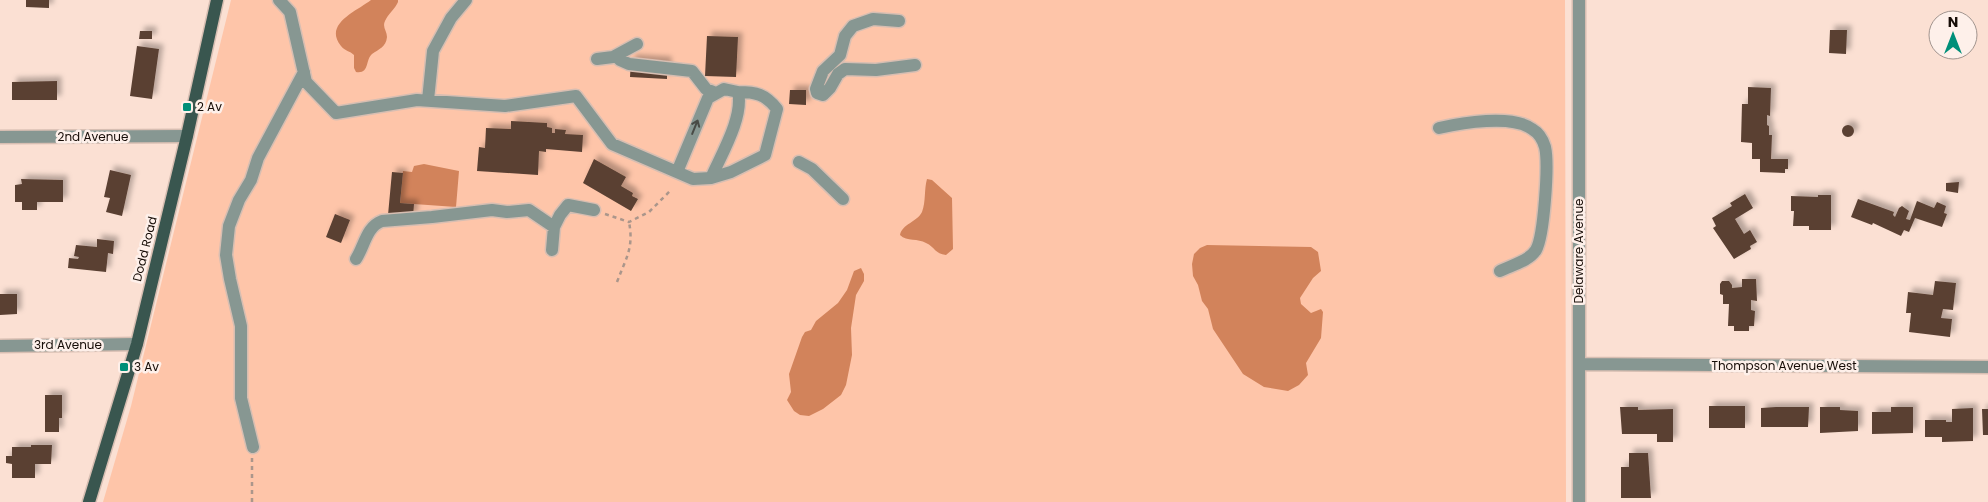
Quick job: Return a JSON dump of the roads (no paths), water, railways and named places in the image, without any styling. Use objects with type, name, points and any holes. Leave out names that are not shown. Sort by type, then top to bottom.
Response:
[{"type":"main road","name":"Dodd Road","points":[[89,502],[137,344],[187,136],[217,0]]},
{"type":"street","points":[[428,100],[433,51],[451,18],[466,0]]},
{"type":"street","name":"Delaware Avenue","points":[[1580,0],[1580,502]]},
{"type":"street","points":[[283,2],[290,12],[306,82],[336,113],[418,100],[504,106],[576,96],[612,144],[693,179],[711,178],[731,172],[765,154],[777,109],[770,101],[756,92],[738,92],[724,89],[708,98],[677,172]]},
{"type":"street","points":[[838,74],[845,36],[859,23],[873,19],[899,21]]},
{"type":"street","points":[[597,59],[616,56],[637,44]]},
{"type":"street","points":[[840,55],[823,71],[816,89],[817,93],[824,94],[827,92],[838,74],[850,68],[876,70],[915,65]]},
{"type":"street","points":[[616,56],[629,64],[692,71],[706,89],[716,93]]},
{"type":"street","points":[[253,446],[241,398],[241,326],[226,255],[229,226],[251,180],[258,158],[304,72]]},
{"type":"street","points":[[711,178],[737,116],[740,101],[738,92]]},
{"type":"street","points":[[1438,128],[1478,122],[1520,123],[1532,128],[1540,136],[1545,148],[1546,162],[1541,235],[1536,249],[1528,258],[1500,271]]},
{"type":"street","name":"2nd Avenue","points":[[0,137],[187,136]]},
{"type":"street","points":[[799,162],[812,169],[843,199]]},
{"type":"street","points":[[552,250],[554,227],[568,205],[594,210]]},
{"type":"street","points":[[356,259],[370,229],[382,220],[432,217],[492,210],[507,212],[529,210],[554,227]]},
{"type":"street","name":"3rd Avenue","points":[[0,346],[137,344]]},
{"type":"street","name":"Thompson Avenue West","points":[[1580,364],[1988,367]]},
{"type":"place","name":"2 Av","points":[[187,107]]},
{"type":"place","name":"3 Av","points":[[124,367]]}]
